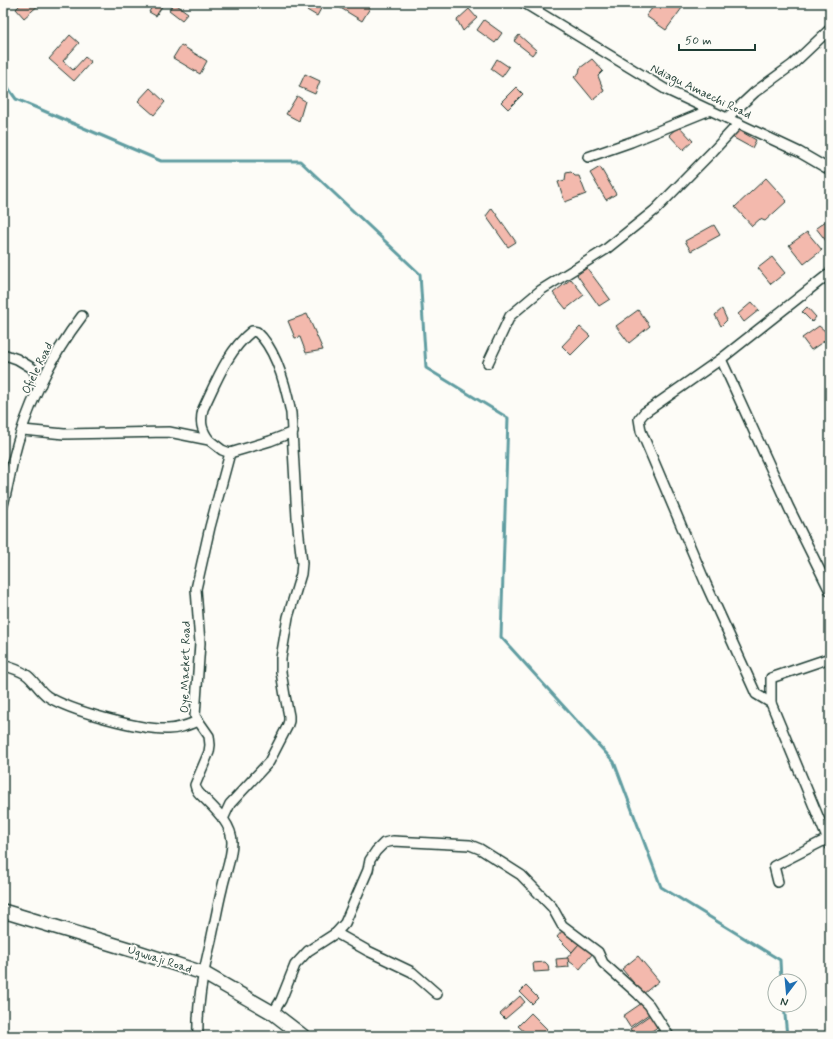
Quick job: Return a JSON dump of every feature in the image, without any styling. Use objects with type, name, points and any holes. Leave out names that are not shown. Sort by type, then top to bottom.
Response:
[{"type":"main road","name":"Ugwuaji Road","points":[[3,911],[203,973],[273,1013],[304,1036]]},
{"type":"street","name":"Ndiagu Amaechi Road","points":[[524,3],[665,89],[799,152],[830,170]]},
{"type":"street","points":[[727,118],[750,96],[792,65],[830,29]]},
{"type":"street","points":[[588,157],[638,140],[710,110]]},
{"type":"street","points":[[488,363],[513,312],[541,290],[605,250],[655,210],[713,151],[738,123]]},
{"type":"street","points":[[771,703],[756,694],[703,577],[641,431],[639,419],[644,413],[721,358],[830,273]]},
{"type":"street","name":"Ofiele Road","points":[[3,505],[13,459],[42,384],[52,361],[68,334],[82,316]]},
{"type":"street","points":[[223,819],[230,804],[269,762],[289,721],[281,672],[281,658],[288,617],[301,574],[302,563],[297,518],[293,432],[288,398],[274,355],[261,336],[255,331],[252,331],[232,353],[203,409],[201,426],[204,433],[210,440],[222,450],[230,453],[270,441],[293,432]]},
{"type":"street","points":[[3,354],[17,359],[32,368],[42,384]]},
{"type":"street","points":[[721,358],[789,508],[830,591]]},
{"type":"street","points":[[23,430],[64,434],[169,432],[210,440]]},
{"type":"street","name":"Oye Maeket Road","points":[[198,1036],[198,1006],[203,973],[232,848],[232,841],[230,828],[196,789],[195,785],[209,752],[210,745],[209,736],[195,716],[200,643],[196,590],[210,527],[230,453]]},
{"type":"street","points":[[778,882],[774,866],[829,842],[771,703],[772,678],[830,658]]},
{"type":"street","points":[[3,665],[23,672],[29,676],[46,695],[60,703],[91,714],[146,727],[168,729],[181,728],[198,721]]},
{"type":"street","points":[[273,1013],[281,1000],[292,972],[300,959],[308,951],[336,933],[345,923],[368,870],[370,860],[379,846],[393,841],[470,845],[480,849],[521,875],[552,907],[562,925],[598,952],[603,963],[649,1005],[669,1036]]},
{"type":"street","points":[[336,933],[368,951],[412,972],[437,994]]},
{"type":"building","points":[[22,3],[40,4],[24,18],[16,9]]},
{"type":"building","points":[[154,3],[164,3],[156,16],[149,12]]},
{"type":"building","points":[[174,3],[188,13],[182,20],[169,10]]},
{"type":"building","points":[[295,3],[324,3],[317,16]]},
{"type":"building","points":[[361,3],[370,8],[362,21],[334,4]]},
{"type":"building","points":[[656,3],[675,3],[682,8],[666,30],[646,16]]},
{"type":"building","points":[[469,9],[477,18],[463,31],[457,20]]},
{"type":"building","points":[[484,20],[502,33],[495,43],[477,30]]},
{"type":"building","points":[[70,35],[79,43],[63,61],[73,70],[85,57],[91,62],[74,81],[49,59]]},
{"type":"building","points":[[519,35],[536,50],[532,55],[514,41]]},
{"type":"building","points":[[181,45],[207,61],[200,74],[173,58]]},
{"type":"building","points":[[497,59],[509,67],[502,77],[491,69]]},
{"type":"building","points":[[592,59],[603,71],[598,76],[604,91],[593,100],[574,77],[579,73],[580,68]]},
{"type":"building","points":[[305,74],[320,81],[315,94],[299,87]]},
{"type":"building","points":[[516,87],[523,94],[508,109],[501,102]]},
{"type":"building","points":[[150,88],[165,102],[154,115],[138,101]]},
{"type":"building","points":[[297,96],[305,101],[299,121],[286,114]]},
{"type":"building","points":[[679,126],[693,141],[683,150],[669,135]]},
{"type":"building","points":[[737,129],[756,140],[752,148],[732,137]]},
{"type":"building","points":[[600,167],[616,194],[606,200],[590,173]]},
{"type":"building","points":[[571,172],[575,176],[579,176],[586,194],[565,202],[558,182],[565,180],[566,173]]},
{"type":"building","points":[[766,178],[787,201],[765,221],[760,219],[752,226],[735,207]]},
{"type":"building","points":[[492,208],[516,242],[508,247],[486,216]]},
{"type":"building","points":[[830,218],[830,246],[816,228]]},
{"type":"building","points":[[714,225],[720,235],[691,251],[685,241]]},
{"type":"building","points":[[807,232],[822,250],[804,264],[789,245]]},
{"type":"building","points":[[772,257],[785,273],[771,284],[758,268]]},
{"type":"building","points":[[587,268],[610,299],[599,306],[577,275]]},
{"type":"building","points":[[571,279],[584,295],[566,309],[553,293]]},
{"type":"building","points":[[752,302],[759,310],[744,322],[738,314]]},
{"type":"building","points":[[807,307],[816,317],[812,322],[802,312]]},
{"type":"building","points":[[722,309],[727,320],[721,326],[715,315]]},
{"type":"building","points":[[638,310],[650,326],[629,343],[616,326]]},
{"type":"building","points":[[307,314],[323,350],[306,353],[300,337],[295,338],[288,321]]},
{"type":"building","points":[[819,326],[830,335],[830,337],[811,350],[802,338]]},
{"type":"building","points":[[580,327],[590,336],[571,355],[562,346]]},
{"type":"building","points":[[563,930],[579,944],[572,952],[557,937]]},
{"type":"building","points":[[579,944],[593,953],[580,969],[566,959]]},
{"type":"building","points":[[638,956],[659,981],[643,994],[622,969]]},
{"type":"building","points":[[568,958],[569,967],[557,968],[556,959]]},
{"type":"building","points":[[545,962],[548,965],[549,971],[534,972],[533,963]]},
{"type":"building","points":[[526,986],[538,998],[532,1004],[520,992]]},
{"type":"building","points":[[520,996],[525,1002],[505,1019],[500,1014]]},
{"type":"building","points":[[642,1003],[649,1014],[630,1027],[623,1016]]},
{"type":"building","points":[[531,1013],[547,1029],[540,1036],[529,1036],[518,1026]]},
{"type":"building","points":[[650,1015],[658,1027],[644,1036],[635,1036],[630,1029]]},
{"type":"building","points":[[660,1029],[665,1036],[650,1036]]},
{"type":"waterway","points":[[3,81],[16,99],[161,161],[300,161],[420,274],[426,368],[508,418],[501,637],[614,762],[661,887],[780,960],[781,973]]},
{"type":"waterway","points":[[785,1013],[787,1036]]}]
